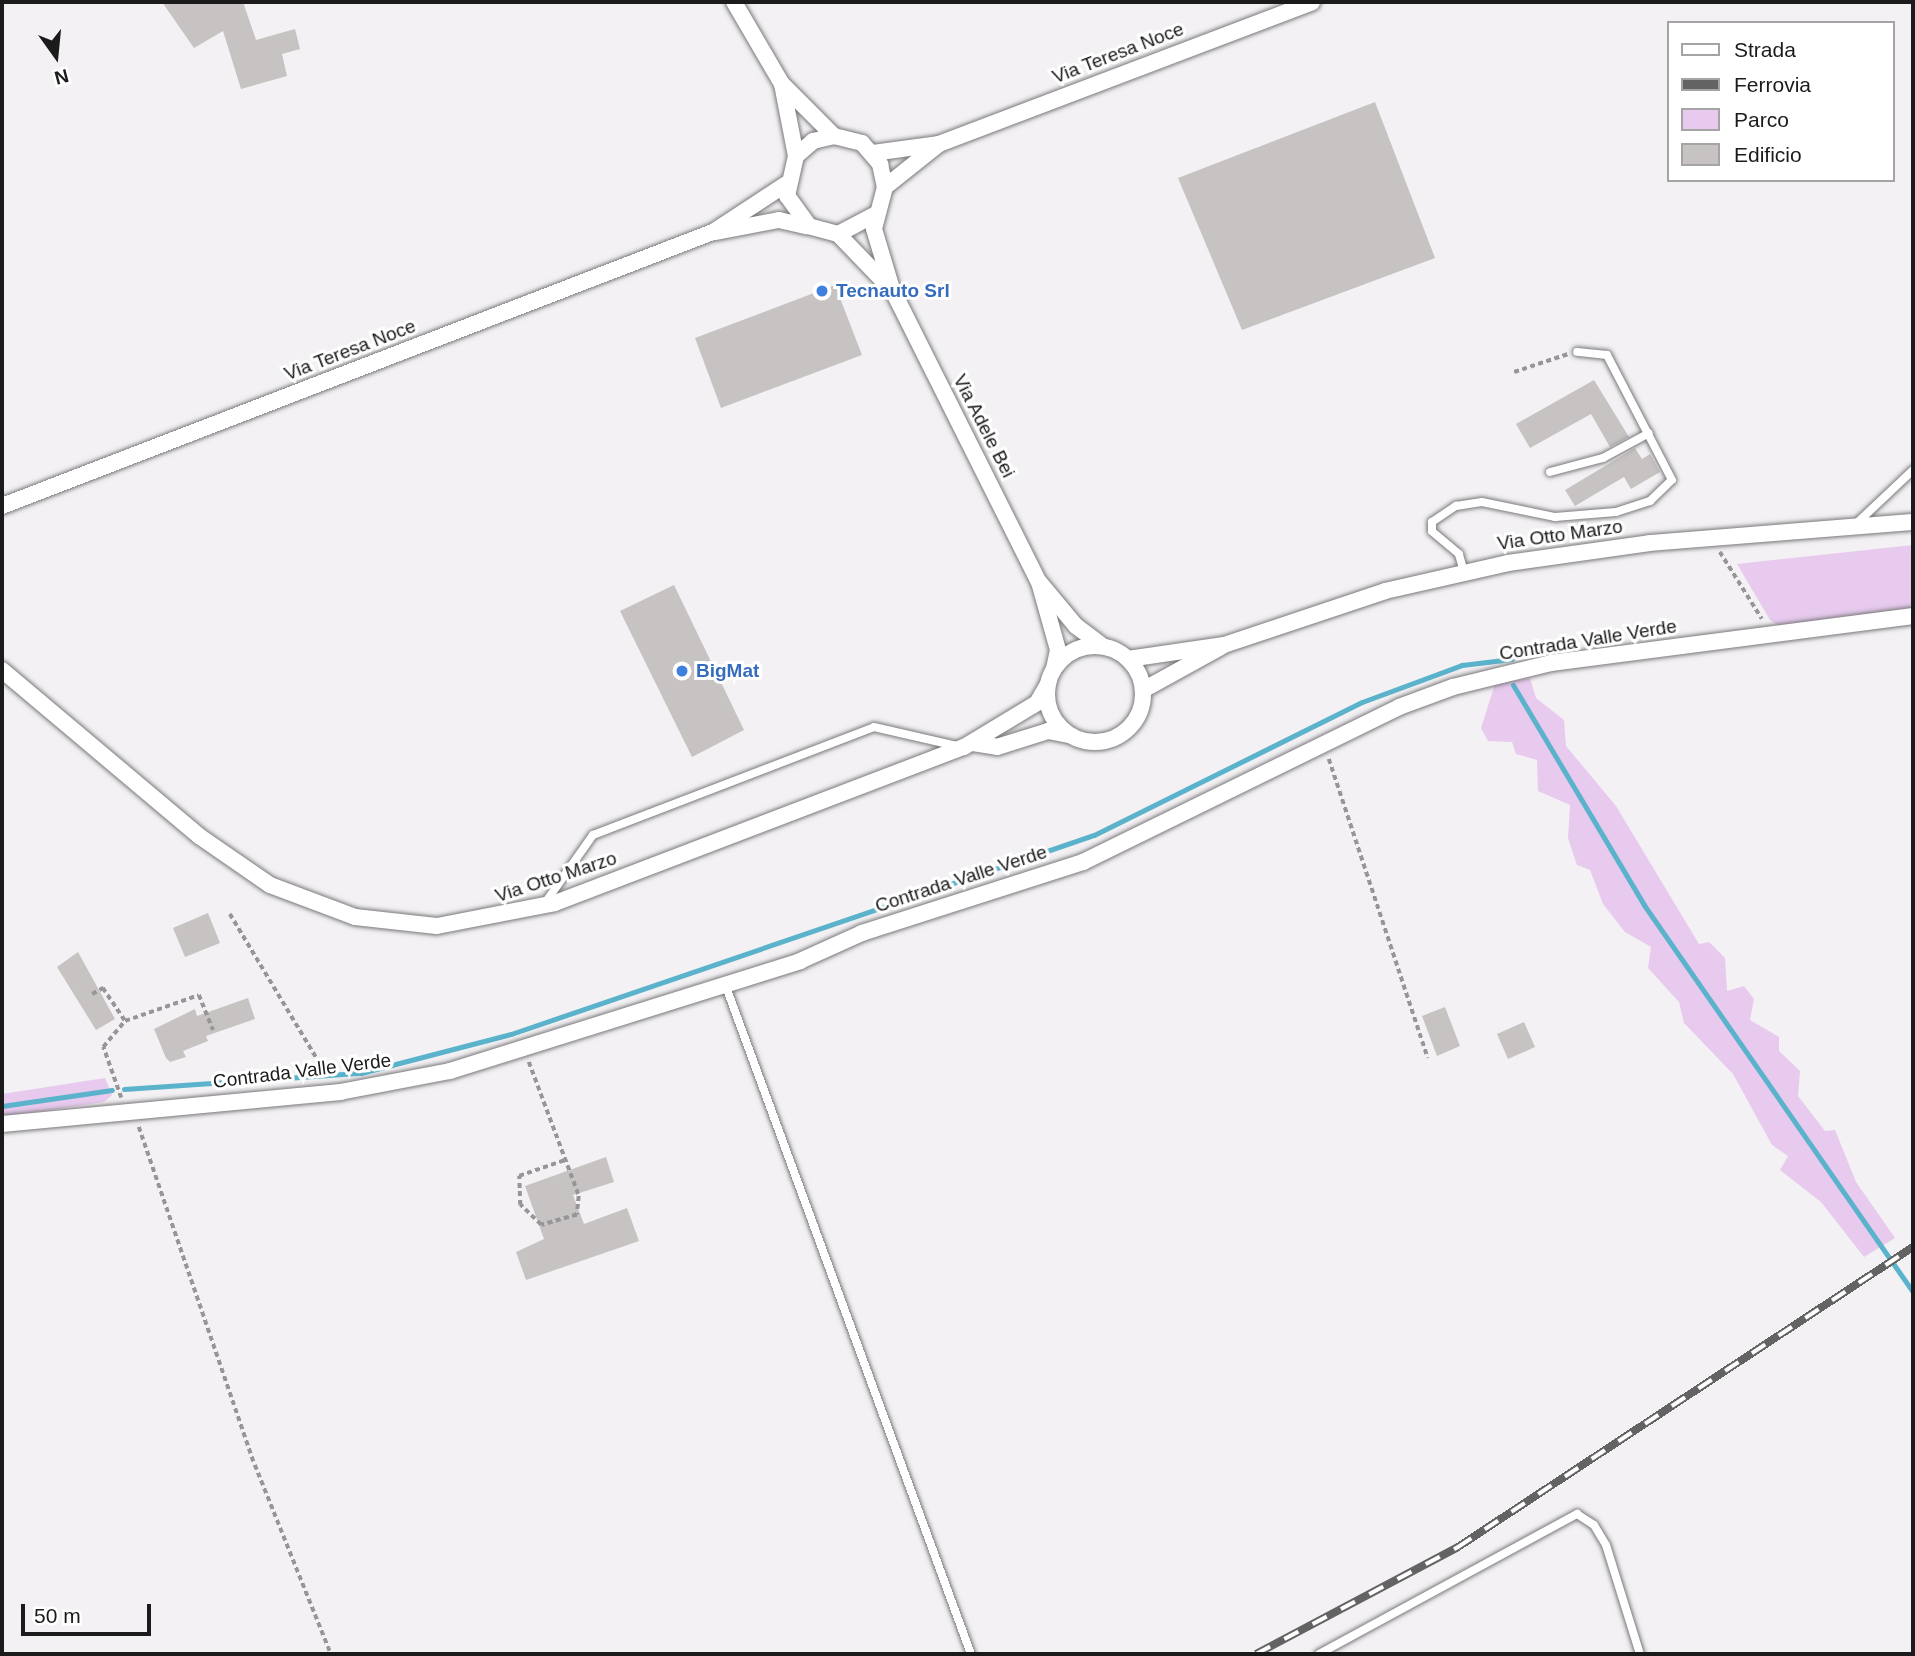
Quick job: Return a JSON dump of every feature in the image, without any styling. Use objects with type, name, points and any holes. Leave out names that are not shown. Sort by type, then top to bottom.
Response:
[{"type":"street","points":[[734,2],[782,84],[834,136],[873,153],[885,187],[876,214],[838,234],[809,226],[792,208],[786,184],[796,156],[813,141],[834,136]]},
{"type":"street","name":"Via Teresa Noce","points":[[873,153],[939,144],[1312,2]]},
{"type":"street","points":[[782,84],[796,156]]},
{"type":"street","name":"Via Teresa Noce","points":[[885,187],[939,144]]},
{"type":"street","name":"Via Teresa Noce","points":[[713,232],[786,184]]},
{"type":"street","name":"Via Adele Bei","points":[[876,214],[874,229],[892,289],[1039,582]]},
{"type":"street","name":"Via Teresa Noce","points":[[2,506],[713,232],[779,220],[809,226]]},
{"type":"street","name":"Via Adele Bei","points":[[838,234],[892,289]]},
{"type":"street","name":"Via Otto Marzo","points":[[1128,659],[1224,645],[1465,572],[1718,537],[1913,522]]},
{"type":"street","points":[[1039,582],[1076,626],[1103,646],[1128,659],[1143,690],[1142,707],[1127,730],[1100,742],[1071,735],[1052,714],[1051,677],[1058,650],[1039,582]]},
{"type":"street","name":"Contrada Valle Verde","points":[[2,1124],[370,1087],[525,1047],[725,984],[1083,862],[1399,707],[1496,674],[1913,616]]},
{"type":"street","name":"Via Otto Marzo","points":[[1143,690],[1224,645]]},
{"type":"street","points":[[1051,677],[1076,650],[1103,646]]},
{"type":"street","name":"Via Otto Marzo","points":[[2,670],[199,836],[289,894],[334,912],[417,926],[497,919],[539,908],[968,745],[1037,703],[1051,677]]},
{"type":"street","name":"Via Otto Marzo","points":[[968,745],[997,747],[1048,731],[1071,735]]},
{"type":"lane","points":[[1465,572],[1459,554],[1432,531],[1432,522],[1443,512],[1472,502],[1555,517],[1635,508],[1672,480],[1607,355],[1577,352]]},
{"type":"lane","points":[[1550,472],[1603,458],[1649,433]]},
{"type":"lane","points":[[1849,527],[1913,470]]},
{"type":"lane","points":[[539,908],[593,835],[873,727],[968,745]]},
{"type":"lane","points":[[725,984],[971,1654]]},
{"type":"lane","points":[[1319,1654],[1577,1514],[1594,1525],[1606,1545],[1640,1654]]},
{"type":"path","points":[[1514,372],[1577,352]]},
{"type":"path","points":[[1718,537],[1721,558],[1773,635]]},
{"type":"path","points":[[1323,744],[1428,1058]]},
{"type":"path","points":[[230,914],[324,1067]]},
{"type":"path","points":[[92,994],[103,988],[125,1021]]},
{"type":"path","points":[[119,1090],[103,1047],[125,1021],[199,995],[213,1030]]},
{"type":"path","points":[[525,1047],[579,1196],[577,1215],[541,1225],[520,1205],[519,1176],[565,1160]]},
{"type":"path","points":[[136,1110],[255,1465],[331,1654]]},
{"type":"green space","points":[[1913,545],[1913,610],[1784,629],[1770,620],[1737,564]]},
{"type":"green space","points":[[1530,678],[1536,698],[1564,720],[1566,746],[1616,806],[1699,944],[1709,942],[1725,958],[1727,991],[1744,986],[1754,999],[1750,1020],[1779,1037],[1779,1051],[1800,1071],[1798,1096],[1825,1131],[1835,1130],[1856,1182],[1895,1238],[1864,1257],[1821,1202],[1780,1170],[1788,1156],[1772,1145],[1733,1074],[1684,1023],[1679,1002],[1648,968],[1651,947],[1625,932],[1603,904],[1590,870],[1577,865],[1568,838],[1570,805],[1538,791],[1537,760],[1516,754],[1512,742],[1488,741],[1481,728],[1495,684]]},
{"type":"green space","points":[[105,1078],[112,1095],[104,1102],[2,1117],[2,1094]]},
{"type":"building","points":[[162,2],[243,2],[256,40],[295,29],[300,49],[282,54],[287,76],[241,89],[223,31],[194,48]]},
{"type":"building","points":[[1375,102],[1435,258],[1242,330],[1178,178]]},
{"type":"building","points":[[835,285],[862,355],[721,408],[695,338]]},
{"type":"building","points":[[1594,380],[1629,437],[1610,447],[1591,414],[1530,448],[1516,424]]},
{"type":"building","points":[[1635,448],[1642,459],[1650,454],[1660,472],[1631,489],[1624,477],[1575,506],[1565,490]]},
{"type":"building","name":"BigMat","points":[[674,585],[744,730],[692,757],[620,611]]},
{"type":"building","points":[[208,913],[220,943],[185,957],[173,928]]},
{"type":"building","points":[[78,952],[115,1019],[96,1030],[57,967]]},
{"type":"building","points":[[248,998],[255,1019],[206,1036],[208,1041],[183,1051],[186,1057],[170,1062],[166,1058],[154,1029],[195,1009],[197,1016]]},
{"type":"building","points":[[1445,1007],[1460,1046],[1437,1056],[1422,1016]]},
{"type":"building","points":[[1524,1022],[1535,1047],[1508,1059],[1497,1034]]},
{"type":"building","points":[[606,1157],[614,1182],[573,1195],[584,1224],[627,1208],[639,1241],[526,1280],[516,1252],[544,1239],[525,1186]]},
{"type":"waterway","points":[[124,1089],[361,1073],[511,1034],[1094,835],[1362,702],[1462,665],[1512,659]]},
{"type":"waterway","points":[[1513,685],[1644,905],[1913,1292]]},
{"type":"waterway","points":[[2,1106],[112,1090]]},
{"type":"railway","points":[[1256,1654],[1458,1547],[1913,1247]]},
{"type":"place","name":"Tecnauto Srl","points":[[822,291]]},
{"type":"place","name":"BigMat","points":[[682,671]]}]
